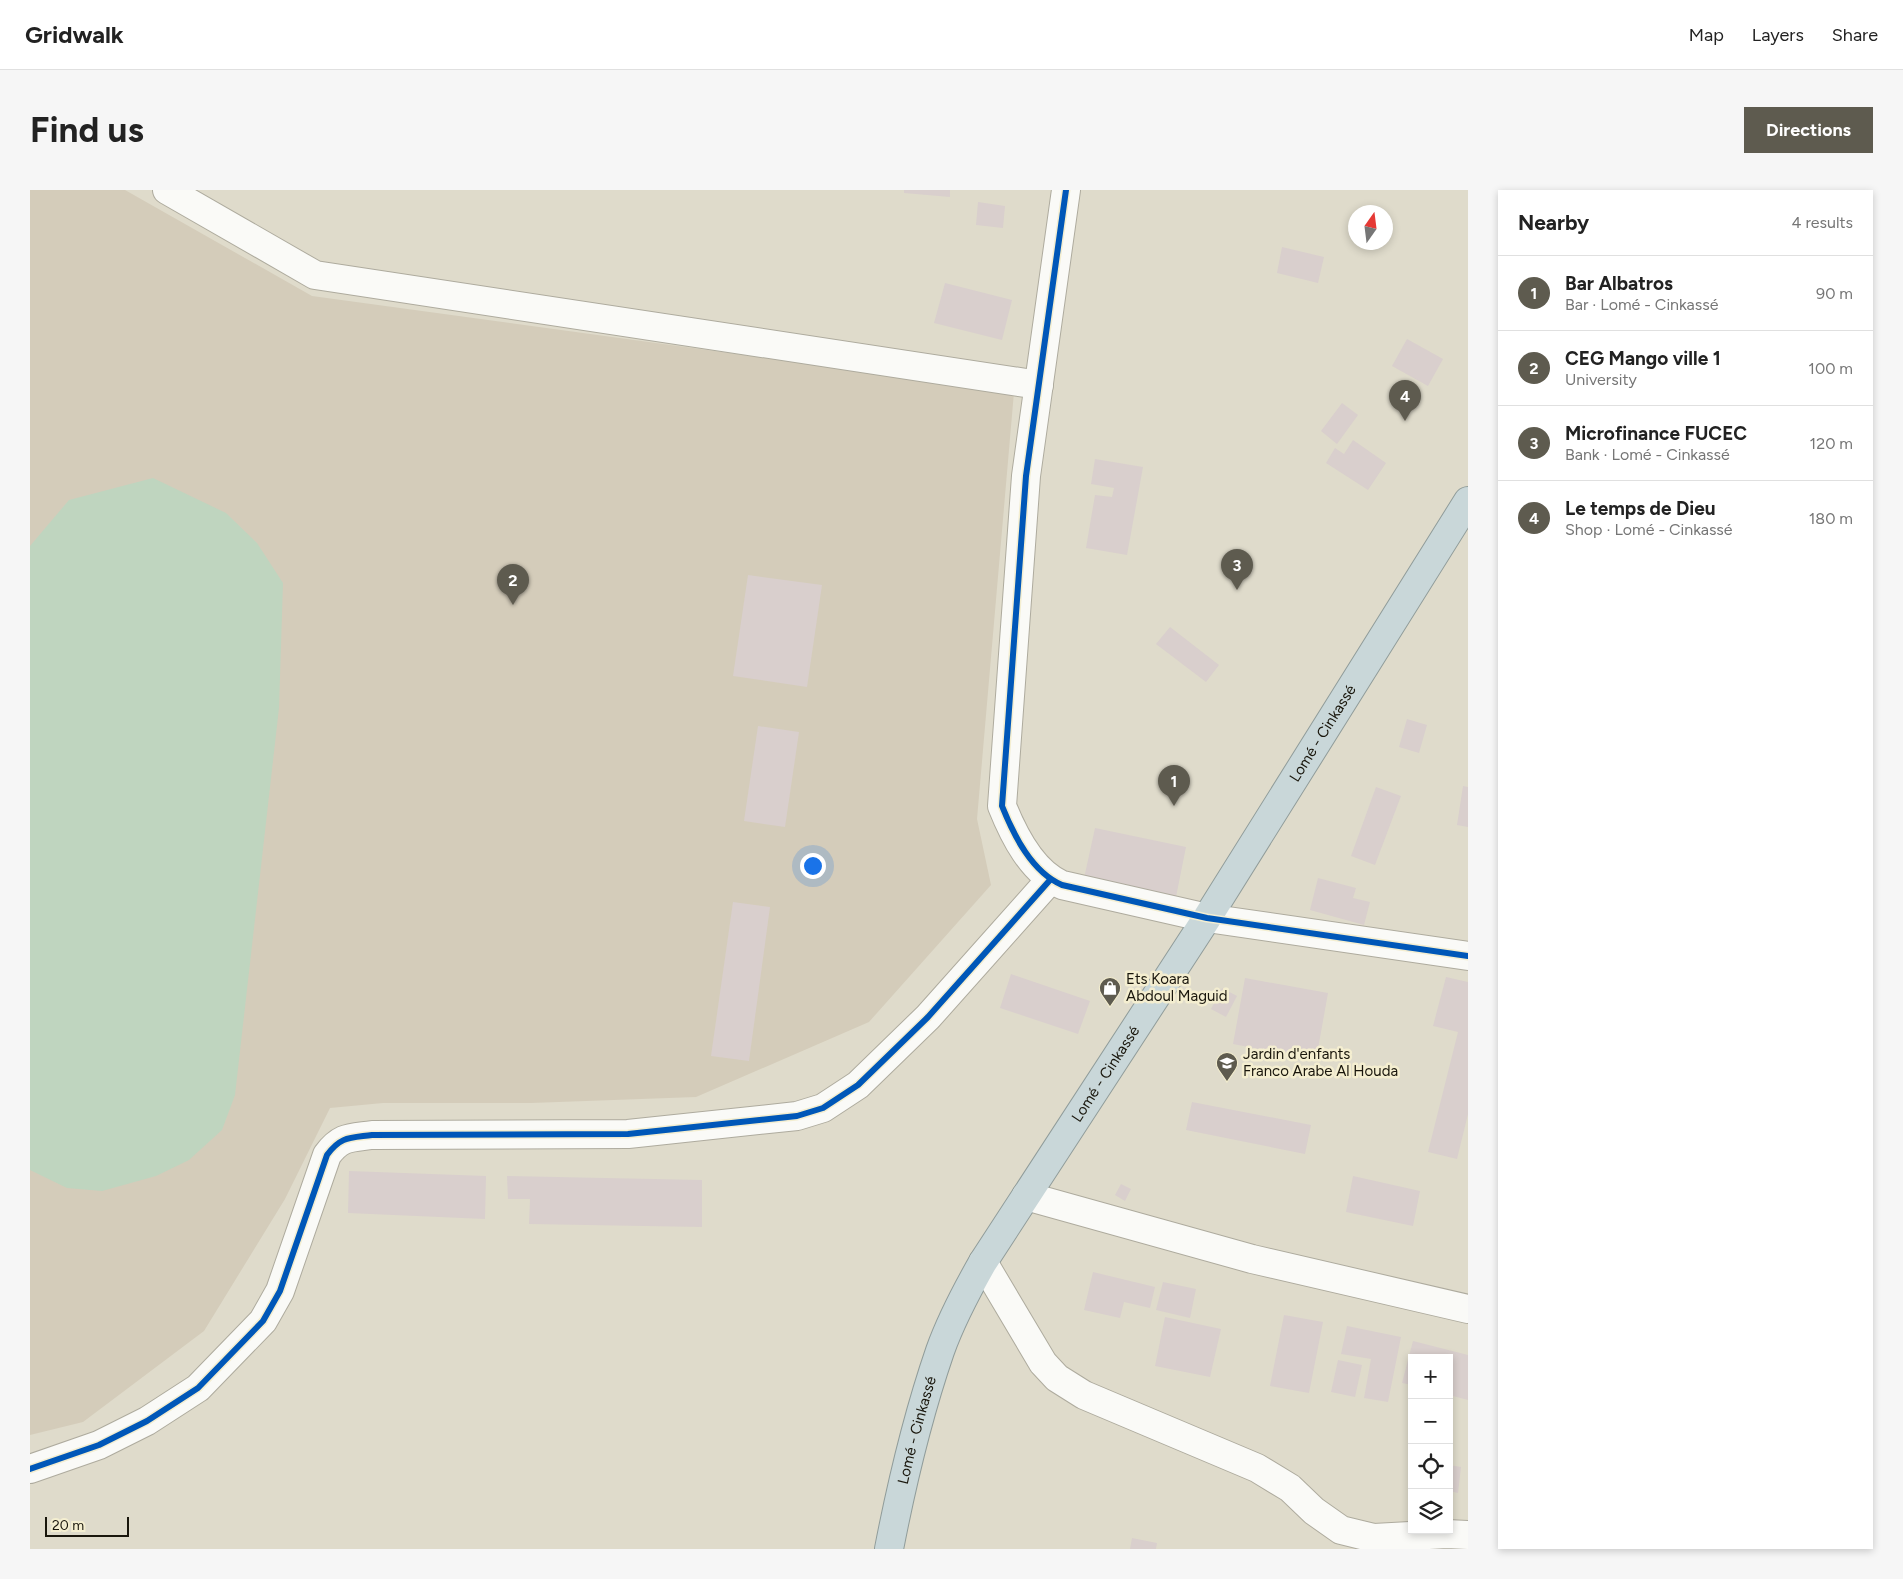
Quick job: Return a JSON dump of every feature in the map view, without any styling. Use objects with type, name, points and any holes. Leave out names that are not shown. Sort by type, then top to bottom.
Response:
[{"type":"highway","name":"Lomé - Cinkassé","points":[[889,1549],[904,1476],[940,1350],[963,1297],[983,1262],[1207,918],[1468,501]]},
{"type":"street","points":[[167,190],[315,276],[1039,385]]},
{"type":"street","points":[[1066,190],[1026,476],[1021,534],[1002,806],[1014,834],[1030,857],[1050,880],[1062,885],[1207,918],[1468,956]]},
{"type":"street","points":[[30,1469],[99,1445],[147,1421],[198,1388],[263,1321],[280,1291],[327,1155],[341,1141],[372,1135],[628,1134],[797,1116],[823,1108],[858,1085],[928,1017],[1050,880]]},
{"type":"street","points":[[1026,1196],[1252,1259],[1468,1308]]},
{"type":"street","points":[[983,1262],[1043,1363],[1057,1378],[1084,1395],[1257,1468],[1290,1488],[1314,1511],[1341,1530],[1374,1538],[1447,1534],[1468,1535]]},
{"type":"shaded area","points":[[30,190],[125,190],[312,296],[1014,392],[977,819],[991,885],[869,1022],[696,1097],[531,1103],[383,1103],[330,1108],[285,1199],[204,1331],[83,1422],[30,1435]]},
{"type":"green space","points":[[153,478],[226,513],[257,543],[283,583],[279,708],[235,1095],[222,1130],[189,1160],[156,1176],[102,1191],[67,1188],[30,1170],[30,546],[69,500]]},
{"type":"building","points":[[904,190],[950,190],[950,197],[904,193]]},
{"type":"building","points":[[978,202],[1005,206],[1003,228],[976,225]]},
{"type":"building","points":[[1282,247],[1324,257],[1318,283],[1277,273]]},
{"type":"building","points":[[945,283],[1012,300],[1002,340],[934,323]]},
{"type":"building","points":[[1407,339],[1443,359],[1428,386],[1392,366]]},
{"type":"building","points":[[1342,403],[1358,415],[1337,444],[1321,431]]},
{"type":"building","points":[[1353,440],[1386,463],[1368,490],[1326,463],[1335,448],[1344,454]]},
{"type":"building","points":[[1095,459],[1143,467],[1127,555],[1086,548],[1095,495],[1112,497],[1114,488],[1091,484]]},
{"type":"building","points":[[748,575],[822,585],[807,687],[733,676]]},
{"type":"building","points":[[1170,627],[1219,665],[1206,682],[1156,644]]},
{"type":"building","points":[[1407,719],[1427,725],[1419,753],[1399,747]]},
{"type":"building","points":[[758,726],[799,732],[785,827],[744,821]]},
{"type":"building","points":[[1463,786],[1468,787],[1468,827],[1457,825]]},
{"type":"building","points":[[1376,787],[1401,796],[1375,865],[1351,856]]},
{"type":"building","points":[[1095,828],[1186,847],[1175,902],[1083,883]]},
{"type":"building","points":[[1318,878],[1356,888],[1353,898],[1370,902],[1364,925],[1310,910]]},
{"type":"building","points":[[733,902],[770,907],[749,1061],[711,1056]]},
{"type":"building","points":[[1011,974],[1090,1001],[1078,1034],[1000,1008]]},
{"type":"building","points":[[1446,977],[1468,982],[1468,1114],[1457,1159],[1428,1152],[1458,1032],[1433,1026]]},
{"type":"building","points":[[1245,978],[1328,993],[1316,1060],[1233,1044]]},
{"type":"building","points":[[1222,988],[1237,996],[1226,1017],[1211,1009]]},
{"type":"building","points":[[1192,1102],[1311,1125],[1305,1154],[1186,1130]]},
{"type":"building","points":[[349,1171],[486,1176],[485,1219],[348,1213]]},
{"type":"building","points":[[507,1176],[702,1180],[702,1227],[529,1224],[530,1199],[508,1199]]},
{"type":"building","points":[[1353,1176],[1420,1191],[1413,1226],[1346,1212]]},
{"type":"building","points":[[1121,1184],[1131,1189],[1125,1201],[1115,1195]]},
{"type":"building","points":[[1093,1272],[1155,1287],[1150,1308],[1124,1302],[1120,1318],[1084,1310]]},
{"type":"building","points":[[1163,1282],[1196,1289],[1190,1318],[1156,1310]]},
{"type":"building","points":[[1284,1315],[1323,1322],[1309,1393],[1270,1386]]},
{"type":"building","points":[[1165,1317],[1221,1329],[1210,1377],[1155,1366]]},
{"type":"building","points":[[1347,1326],[1401,1337],[1388,1402],[1364,1398],[1371,1359],[1341,1354]]},
{"type":"building","points":[[1413,1341],[1468,1355],[1468,1400],[1453,1396],[1453,1354],[1410,1354]]},
{"type":"building","points":[[1338,1360],[1362,1365],[1355,1397],[1331,1392]]},
{"type":"building","points":[[1408,1360],[1408,1384],[1402,1383]]},
{"type":"building","points":[[1453,1466],[1461,1467],[1458,1493],[1453,1492]]},
{"type":"building","points":[[1132,1538],[1157,1543],[1156,1549],[1130,1549]]},
{"type":"cycle path","points":[[1066,190],[1026,476],[1002,806],[1018,841],[1033,862],[1051,879],[1062,885],[1207,918],[1468,956]]},
{"type":"cycle path","points":[[30,1469],[99,1445],[147,1421],[198,1388],[263,1321],[280,1291],[327,1155],[342,1141],[372,1135],[628,1134],[797,1116],[823,1108],[858,1085],[928,1017],[1050,880]]},
{"type":"place","name":"Le temps de Dieu","points":[[1405,421]]},
{"type":"place","name":"Microfinance FUCEC","points":[[1237,590]]},
{"type":"place","name":"CEG Mango ville 1","points":[[513,605]]},
{"type":"place","name":"Bar Albatros","points":[[1174,806]]},
{"type":"place","name":"Ets Koara Abdoul Maguid","points":[[1110,1007]]},
{"type":"place","name":"Jardin d'enfants Franco Arabe Al Houda","points":[[1227,1082]]}]
